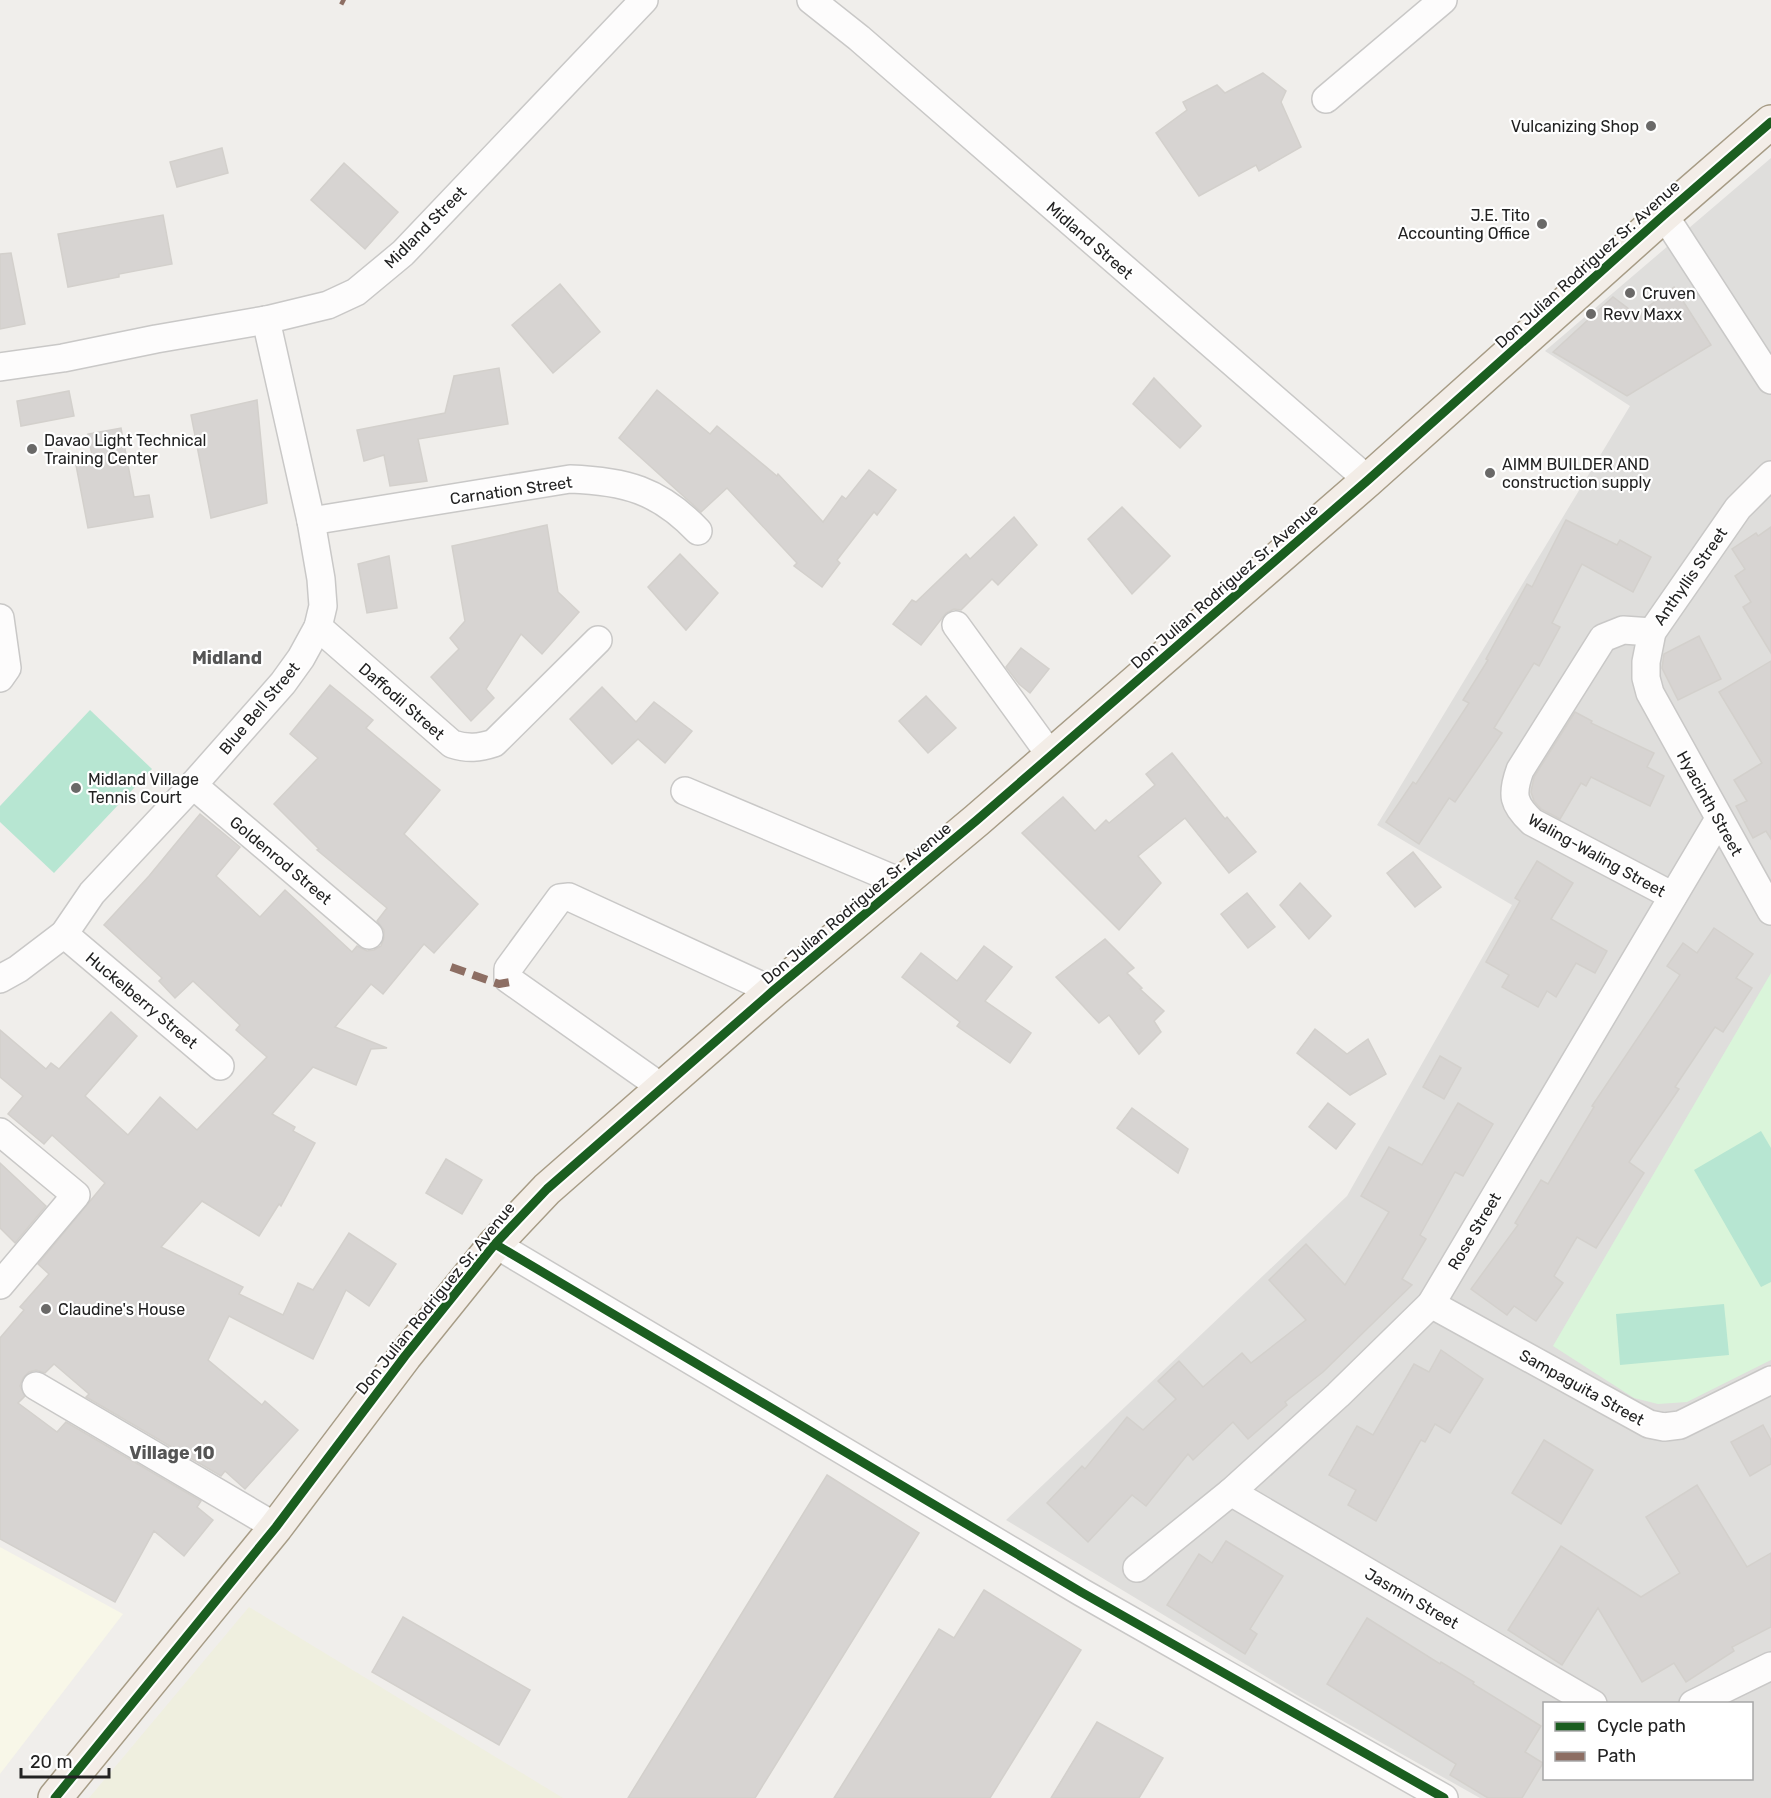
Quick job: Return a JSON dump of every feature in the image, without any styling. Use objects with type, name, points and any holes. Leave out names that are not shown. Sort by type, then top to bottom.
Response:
[{"type":"main road","name":"Don Julian Rodriguez Sr. Avenue","points":[[55,1798],[276,1527],[405,1356],[495,1244],[547,1189],[661,1087],[1051,756],[1368,480],[1664,214],[1771,122]]},
{"type":"street","name":"Midland Street","points":[[0,367],[63,358],[156,339],[266,321],[328,305],[356,292],[403,253],[644,0]]},
{"type":"street","name":"Midland Street","points":[[811,0],[858,38],[1368,480]]},
{"type":"street","points":[[1326,99],[1443,0]]},
{"type":"street","points":[[1664,214],[1771,380]]},
{"type":"street","name":"Blue Bell Street","points":[[0,979],[18,969],[64,934],[92,893],[193,785],[283,683],[301,658],[318,627],[323,606],[311,520],[266,321]]},
{"type":"street","name":"Anthyllis Street","points":[[1650,693],[1646,678],[1646,662],[1652,632],[1738,508],[1771,475]]},
{"type":"street","name":"Carnation Street","points":[[311,520],[570,479],[605,480],[634,487],[661,500],[684,515],[698,531]]},
{"type":"street","points":[[0,618],[7,668],[0,678]]},
{"type":"street","points":[[956,625],[1051,756]]},
{"type":"street","name":"Daffodil Street","points":[[318,627],[452,744],[465,748],[480,748],[494,743],[598,640]]},
{"type":"street","name":"Waling-Waling Street","points":[[1652,632],[1623,630],[1604,638],[1520,770],[1514,798],[1521,811],[1532,822],[1672,896]]},
{"type":"street","name":"Hyacinth Street","points":[[1650,693],[1771,911]]},
{"type":"street","name":"Goldenrod Street","points":[[193,785],[369,935]]},
{"type":"street","points":[[685,791],[903,883]]},
{"type":"street","name":"Rose Street","points":[[1137,1568],[1231,1492],[1338,1395],[1431,1304],[1719,819]]},
{"type":"street","points":[[661,1087],[508,979],[508,969],[560,898],[569,897],[773,991]]},
{"type":"street","name":"Huckelberry Street","points":[[64,934],[220,1066]]},
{"type":"street","points":[[0,1132],[76,1195],[0,1285]]},
{"type":"street","points":[[495,1244],[1071,1586],[1444,1798]]},
{"type":"street","name":"Sampaguita Street","points":[[1431,1304],[1649,1424],[1664,1427],[1680,1425],[1771,1380]]},
{"type":"street","points":[[36,1386],[276,1527]]},
{"type":"street","name":"Jasmin Street","points":[[1231,1492],[1590,1702]]},
{"type":"street","points":[[1697,1702],[1771,1666]]},
{"type":"shaded area","points":[[1771,158],[1771,1798],[1480,1798],[1300,1697],[1006,1520],[1347,1196],[1512,905],[1377,825],[1630,406],[1545,351]]},
{"type":"shaded area","points":[[0,1547],[123,1614],[0,1774]]},
{"type":"green space","name":"Midland Village Tennis Court","points":[[90,710],[152,769],[54,873],[0,822],[0,806]]},
{"type":"green space","points":[[1771,973],[1771,1360],[1687,1402],[1658,1404],[1634,1398],[1553,1346]]},
{"type":"green space","points":[[1761,1131],[1771,1148],[1771,1282],[1761,1287],[1694,1170]]},
{"type":"green space","points":[[1724,1304],[1729,1355],[1620,1365],[1616,1314]]},
{"type":"green space","points":[[249,1607],[563,1798],[89,1798]]},
{"type":"building","points":[[1263,73],[1286,91],[1281,102],[1301,147],[1259,171],[1256,165],[1199,196],[1156,133],[1187,110],[1183,102],[1217,85],[1225,93]]},
{"type":"building","points":[[222,148],[228,173],[177,187],[170,162]]},
{"type":"building","points":[[344,163],[398,212],[365,249],[311,200]]},
{"type":"building","points":[[163,215],[172,264],[68,287],[58,234]]},
{"type":"building","points":[[11,253],[25,324],[0,329],[0,254]]},
{"type":"building","points":[[560,284],[600,332],[553,373],[512,325]]},
{"type":"building","points":[[1674,287],[1711,345],[1627,396],[1553,352],[1613,297],[1637,315]]},
{"type":"building","points":[[499,368],[508,424],[418,439],[427,481],[390,486],[384,455],[364,461],[357,430],[445,413],[454,376]]},
{"type":"building","points":[[1154,378],[1201,426],[1180,448],[1133,404]]},
{"type":"building","points":[[657,390],[710,434],[717,426],[777,476],[778,474],[823,522],[842,496],[846,499],[869,470],[896,490],[877,515],[874,512],[837,560],[840,563],[822,587],[794,566],[797,563],[727,488],[701,512],[619,438]]},
{"type":"building","points":[[69,391],[74,416],[21,426],[17,401]]},
{"type":"building","points":[[257,400],[267,503],[211,518],[191,415]]},
{"type":"building","points":[[121,428],[134,497],[149,495],[153,517],[88,528],[76,465],[93,461],[88,434]]},
{"type":"building","points":[[1122,507],[1170,556],[1132,594],[1088,539]]},
{"type":"building","points":[[1014,517],[1037,545],[998,585],[992,579],[961,610],[954,609],[946,613],[921,645],[893,624],[912,600],[916,602],[966,554],[970,559]]},
{"type":"building","points":[[1566,520],[1617,545],[1620,540],[1651,557],[1633,592],[1582,564],[1552,623],[1560,627],[1539,666],[1534,663],[1494,728],[1502,733],[1455,802],[1449,798],[1419,844],[1386,822],[1413,782],[1416,784],[1469,703],[1463,700],[1488,660],[1486,659],[1527,584],[1532,587]]},
{"type":"building","points":[[547,525],[558,592],[579,612],[542,654],[521,634],[486,689],[494,698],[471,721],[431,677],[459,649],[450,638],[465,621],[452,546]]},
{"type":"building","points":[[1771,527],[1771,653],[1743,607],[1751,602],[1735,576],[1745,569],[1732,549],[1756,533],[1758,536]]},
{"type":"building","points":[[680,554],[718,593],[686,630],[648,587]]},
{"type":"building","points":[[389,556],[397,608],[367,613],[358,564]]},
{"type":"building","points":[[1699,636],[1721,679],[1678,700],[1662,668],[1664,654]]},
{"type":"building","points":[[1021,648],[1049,669],[1030,693],[1019,684],[1006,667]]},
{"type":"building","points":[[1771,661],[1771,839],[1766,831],[1753,838],[1736,806],[1747,801],[1734,780],[1762,763],[1719,692]]},
{"type":"building","points":[[330,685],[373,720],[366,728],[440,790],[404,834],[478,904],[434,953],[424,944],[383,994],[371,984],[335,1027],[387,1048],[371,1049],[356,1085],[313,1067],[272,1114],[295,1127],[293,1131],[315,1143],[281,1206],[279,1204],[259,1236],[202,1201],[161,1247],[243,1287],[239,1294],[283,1315],[298,1283],[313,1290],[349,1233],[396,1264],[369,1306],[346,1290],[313,1359],[229,1316],[208,1360],[262,1405],[265,1401],[298,1430],[245,1489],[225,1471],[221,1476],[86,1397],[89,1394],[54,1364],[45,1373],[36,1370],[29,1372],[23,1378],[20,1386],[25,1396],[18,1403],[57,1432],[66,1422],[201,1501],[197,1507],[213,1520],[184,1556],[154,1531],[115,1602],[0,1539],[0,1338],[24,1310],[20,1307],[49,1274],[38,1264],[105,1183],[52,1135],[44,1144],[8,1114],[23,1096],[0,1077],[0,1030],[46,1069],[51,1063],[59,1069],[111,1012],[137,1036],[85,1096],[128,1135],[160,1097],[197,1130],[267,1057],[236,1030],[240,1025],[193,981],[175,998],[159,981],[162,978],[104,925],[149,876],[200,814],[240,847],[216,876],[260,917],[285,890],[352,952],[357,946],[367,951],[381,946],[384,930],[377,921],[387,908],[317,850],[319,849],[274,804],[318,758],[290,734]]},
{"type":"building","points":[[602,687],[636,722],[654,702],[692,731],[665,763],[638,739],[612,764],[570,719]]},
{"type":"building","points":[[926,696],[956,728],[928,753],[899,721]]},
{"type":"building","points":[[1575,712],[1592,721],[1591,723],[1654,753],[1647,767],[1664,776],[1650,806],[1591,777],[1586,786],[1581,783],[1560,819],[1541,809],[1534,801],[1531,792],[1534,777]]},
{"type":"building","points":[[1172,753],[1225,819],[1227,817],[1256,852],[1229,873],[1185,818],[1138,856],[1161,883],[1119,930],[1022,833],[1063,797],[1095,831],[1106,820],[1109,823],[1155,785],[1146,774]]},
{"type":"building","points":[[1413,852],[1441,887],[1415,907],[1387,873]]},
{"type":"building","points":[[1537,861],[1573,883],[1551,919],[1607,951],[1595,973],[1576,963],[1556,997],[1547,991],[1538,1007],[1502,987],[1509,975],[1486,962],[1520,901],[1515,898]]},
{"type":"building","points":[[1300,883],[1331,916],[1309,939],[1280,905]]},
{"type":"building","points":[[1247,893],[1275,927],[1248,948],[1221,914]]},
{"type":"building","points":[[1714,928],[1753,954],[1736,978],[1752,988],[1723,1032],[1715,1027],[1675,1087],[1679,1089],[1629,1162],[1644,1173],[1596,1248],[1577,1237],[1554,1276],[1563,1283],[1536,1321],[1514,1306],[1507,1315],[1471,1289],[1518,1225],[1515,1223],[1541,1180],[1548,1184],[1594,1107],[1592,1106],[1680,975],[1667,966],[1683,943],[1697,953]]},
{"type":"building","points":[[1105,939],[1134,968],[1127,973],[1142,988],[1140,989],[1164,1011],[1154,1021],[1161,1032],[1139,1054],[1109,1015],[1099,1023],[1056,977]]},
{"type":"building","points":[[984,946],[1012,967],[985,1001],[1031,1033],[1010,1063],[957,1026],[960,1022],[902,977],[921,953],[957,981]]},
{"type":"building","points":[[1315,1029],[1347,1054],[1368,1039],[1386,1074],[1350,1095],[1297,1053]]},
{"type":"building","points":[[1440,1056],[1461,1068],[1444,1099],[1423,1087]]},
{"type":"building","points":[[1328,1103],[1355,1124],[1336,1149],[1309,1127]]},
{"type":"building","points":[[1458,1103],[1493,1124],[1463,1176],[1455,1172],[1420,1235],[1426,1239],[1402,1279],[1412,1285],[1323,1372],[1285,1402],[1287,1405],[1248,1439],[1233,1422],[1193,1460],[1188,1454],[1146,1506],[1132,1495],[1088,1542],[1047,1503],[1082,1466],[1085,1469],[1127,1417],[1143,1430],[1176,1399],[1158,1381],[1179,1361],[1203,1387],[1242,1353],[1251,1363],[1306,1320],[1269,1280],[1306,1244],[1345,1285],[1389,1212],[1361,1196],[1389,1147],[1422,1165]]},
{"type":"building","points":[[1132,1108],[1188,1149],[1178,1173],[1117,1128]]},
{"type":"building","points":[[446,1159],[482,1180],[462,1214],[426,1193]]},
{"type":"building","points":[[0,1163],[46,1206],[15,1243],[0,1228]]},
{"type":"building","points":[[1441,1350],[1483,1379],[1450,1433],[1435,1424],[1425,1442],[1421,1440],[1376,1521],[1348,1505],[1356,1490],[1329,1475],[1357,1426],[1373,1435],[1414,1364],[1429,1372]]},
{"type":"building","points":[[1763,1425],[1771,1440],[1771,1464],[1750,1476],[1731,1442]]},
{"type":"building","points":[[1544,1440],[1593,1470],[1561,1524],[1512,1493]]},
{"type":"building","points":[[827,1475],[919,1533],[755,1798],[628,1798]]},
{"type":"building","points":[[1697,1485],[1747,1567],[1771,1553],[1771,1627],[1732,1647],[1734,1651],[1686,1682],[1674,1663],[1642,1682],[1598,1608],[1562,1665],[1508,1630],[1561,1546],[1641,1597],[1680,1573],[1646,1517]]},
{"type":"building","points":[[1226,1541],[1283,1576],[1250,1629],[1257,1634],[1245,1654],[1167,1605],[1199,1554],[1212,1563]]},
{"type":"building","points":[[984,1590],[1081,1650],[990,1798],[834,1798],[939,1629],[954,1638]]},
{"type":"building","points":[[403,1617],[530,1690],[499,1745],[372,1672]]},
{"type":"building","points":[[1367,1618],[1440,1664],[1441,1662],[1474,1682],[1473,1684],[1541,1726],[1525,1752],[1543,1763],[1522,1798],[1488,1798],[1450,1775],[1456,1764],[1327,1684]]},
{"type":"building","points":[[1097,1722],[1163,1758],[1139,1798],[1051,1798]]},
{"type":"marked path","points":[[341,0],[345,2]]},
{"type":"marked path","points":[[451,967],[499,984],[510,982]]},
{"type":"cycle path","points":[[55,1798],[276,1527],[405,1356],[495,1244],[547,1189],[773,991],[977,820],[1368,480],[1771,122]]},
{"type":"cycle path","points":[[495,1244],[1081,1592],[1444,1798]]},
{"type":"place","name":"Vulcanizing Shop","points":[[1651,126]]},
{"type":"place","name":"J.E. Tito Accounting Office","points":[[1542,224]]},
{"type":"place","name":"Cruven","points":[[1630,293]]},
{"type":"place","name":"Revv Maxx","points":[[1591,314]]},
{"type":"place","name":"Davao Light Technical Training Center","points":[[32,449]]},
{"type":"place","name":"AIMM BUILDER AND construction supply","points":[[1490,473]]},
{"type":"place","name":"Midland Village Tennis Court","points":[[76,788]]},
{"type":"place","name":"Claudine's House","points":[[46,1309]]},
{"type":"district","name":"Midland","points":[[227,658]]},
{"type":"district","name":"Village 10","points":[[172,1453]]}]
